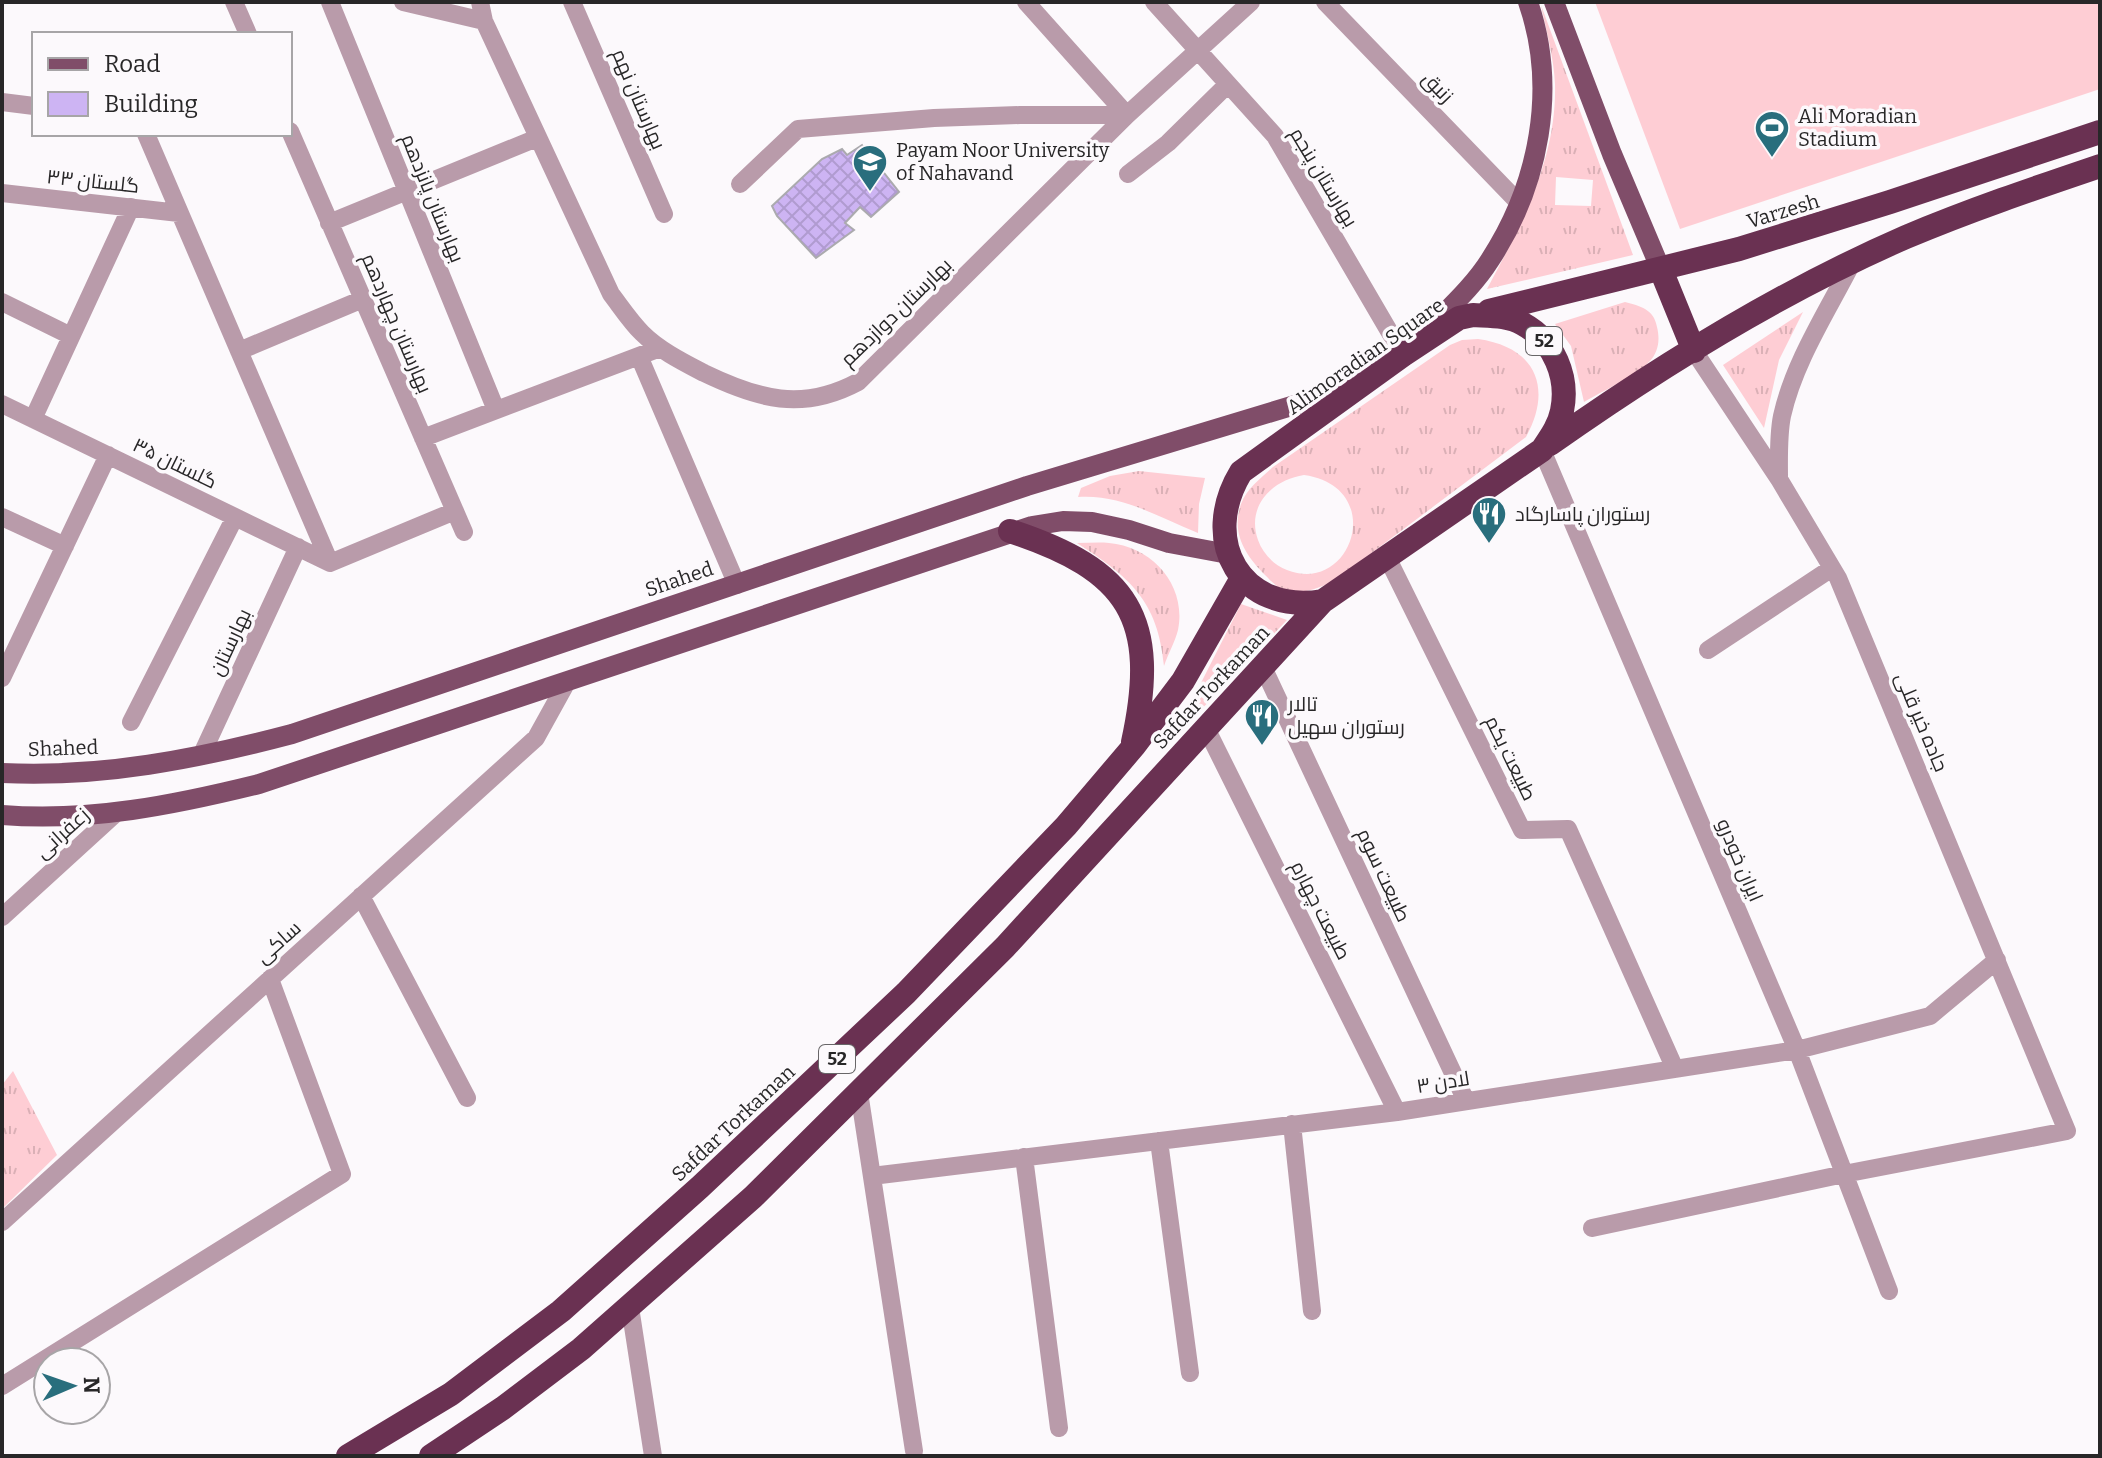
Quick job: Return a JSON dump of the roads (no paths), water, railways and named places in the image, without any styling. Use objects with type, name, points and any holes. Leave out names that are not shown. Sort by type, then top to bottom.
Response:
[{"type":"highway","name":"Varzesh","points":[[1473,315],[1661,270],[1815,227],[2100,132]]},
{"type":"highway","name":"52","points":[[1542,450],[1606,404],[1757,313],[1852,263],[2006,197],[2100,166]]},
{"type":"highway","points":[[1661,270],[1694,351]]},
{"type":"highway","name":"Alimoradian Square","points":[[1473,315],[1498,316],[1522,323],[1542,339],[1557,359],[1564,386],[1562,411],[1557,427],[1542,450],[1323,601],[1300,605],[1277,600],[1258,591],[1242,578],[1228,554],[1224,531],[1226,509],[1241,472],[1403,355],[1459,318],[1473,315]]},
{"type":"highway","points":[[1010,531],[1053,545],[1088,565],[1110,582],[1131,613],[1140,643],[1143,671],[1141,702],[1131,749]]},
{"type":"highway","name":"Safdar Torkaman","points":[[348,1456],[451,1394],[523,1342],[689,1197],[916,983],[1066,826],[1131,749],[1183,681],[1242,578]]},
{"type":"highway","name":"Safdar Torkaman","points":[[431,1456],[542,1380],[630,1307],[753,1197],[1005,947],[1323,601]]},
{"type":"main road","points":[[1403,355],[1463,295],[1490,261],[1530,178],[1541,132],[1539,48],[1528,2]]},
{"type":"main road","points":[[1554,2],[1612,154],[1661,270]]},
{"type":"main road","name":"Shahed","points":[[3,773],[105,771],[201,756],[292,734],[1027,486],[1362,385]]},
{"type":"main road","points":[[2,815],[54,817],[116,813],[166,806],[259,784],[1010,531],[1063,521],[1092,522],[1169,543],[1228,554]]},
{"type":"street","points":[[234,2],[247,32]]},
{"type":"street","name":"بهارستان پانزدهم","points":[[330,2],[496,410]]},
{"type":"street","points":[[403,2],[484,21]]},
{"type":"street","name":"بهارستان دوازدهم","points":[[480,2],[484,21],[611,294],[641,332],[660,348],[719,380],[759,396],[802,399],[843,390],[874,368],[1127,115],[1251,2]]},
{"type":"street","name":"بهارستان نهم","points":[[572,2],[664,214]]},
{"type":"street","points":[[1026,2],[1127,115]]},
{"type":"street","name":"بهارستان پنجم","points":[[1154,2],[1275,136],[1403,355]]},
{"type":"street","name":"زنبق","points":[[1325,2],[1519,203]]},
{"type":"street","points":[[1128,174],[1168,143],[1228,84]]},
{"type":"street","points":[[2,102],[32,106]]},
{"type":"street","points":[[740,184],[798,129],[992,116],[1127,115]]},
{"type":"street","points":[[147,136],[330,563],[455,511]]},
{"type":"street","name":"بهارستان چهاردهم","points":[[292,136],[464,532]]},
{"type":"street","points":[[329,223],[537,138]]},
{"type":"street","name":"گلستان ۳۳","points":[[2,193],[179,213]]},
{"type":"street","points":[[33,419],[131,207]]},
{"type":"street","points":[[1779,479],[1782,418],[1791,389],[1808,348],[1852,263]]},
{"type":"street","points":[[239,351],[363,299]]},
{"type":"street","points":[[2,302],[71,336]]},
{"type":"street","points":[[423,438],[660,348]]},
{"type":"street","name":"جاده خیر قلی","points":[[1694,351],[1779,479],[1832,568],[2067,1131],[1844,1174]]},
{"type":"street","points":[[639,356],[737,585]]},
{"type":"street","name":"گلستان ۳۵","points":[[2,404],[330,563]]},
{"type":"street","name":"ایران خودرو","points":[[1542,450],[1797,1050],[1889,1291]]},
{"type":"street","points":[[2,678],[9,646],[65,546],[108,455]]},
{"type":"street","points":[[2,517],[65,546]]},
{"type":"street","points":[[131,722],[235,517]]},
{"type":"street","name":"بهارستان","points":[[201,756],[298,547]]},
{"type":"street","name":"طبیعت یکم","points":[[1387,557],[1522,830],[1568,829],[1675,1069]]},
{"type":"street","points":[[1708,650],[1832,568]]},
{"type":"street","name":"طبیعت سوم","points":[[1263,667],[1466,1101]]},
{"type":"street","name":"ساکی","points":[[2,1222],[536,738],[567,682]]},
{"type":"street","name":"طبیعت چهارم","points":[[1206,728],[1397,1112]]},
{"type":"street","name":"زعفرانی","points":[[2,917],[116,813]]},
{"type":"street","points":[[361,896],[467,1098]]},
{"type":"street","name":"لادن ۳","points":[[872,1176],[1397,1112],[1797,1050],[1930,1016],[1997,960]]},
{"type":"street","points":[[2,1386],[342,1174],[270,979]]},
{"type":"street","points":[[859,1092],[914,1451]]},
{"type":"street","points":[[1292,1124],[1312,1311]]},
{"type":"street","points":[[1159,1141],[1190,1373]]},
{"type":"street","points":[[1024,1157],[1059,1428]]},
{"type":"street","points":[[1592,1228],[1844,1174]]},
{"type":"street","points":[[630,1307],[653,1456]]},
{"type":"place","name":"Ali Moradian Stadium","points":[[1772,159]]},
{"type":"place","name":"Payam Noor University of Nahavand","points":[[870,193]]},
{"type":"place","name":"رستوران پاسارگاد","points":[[1489,545]]},
{"type":"place","name":"تالار رستوران سهیل","points":[[1262,747]]}]
